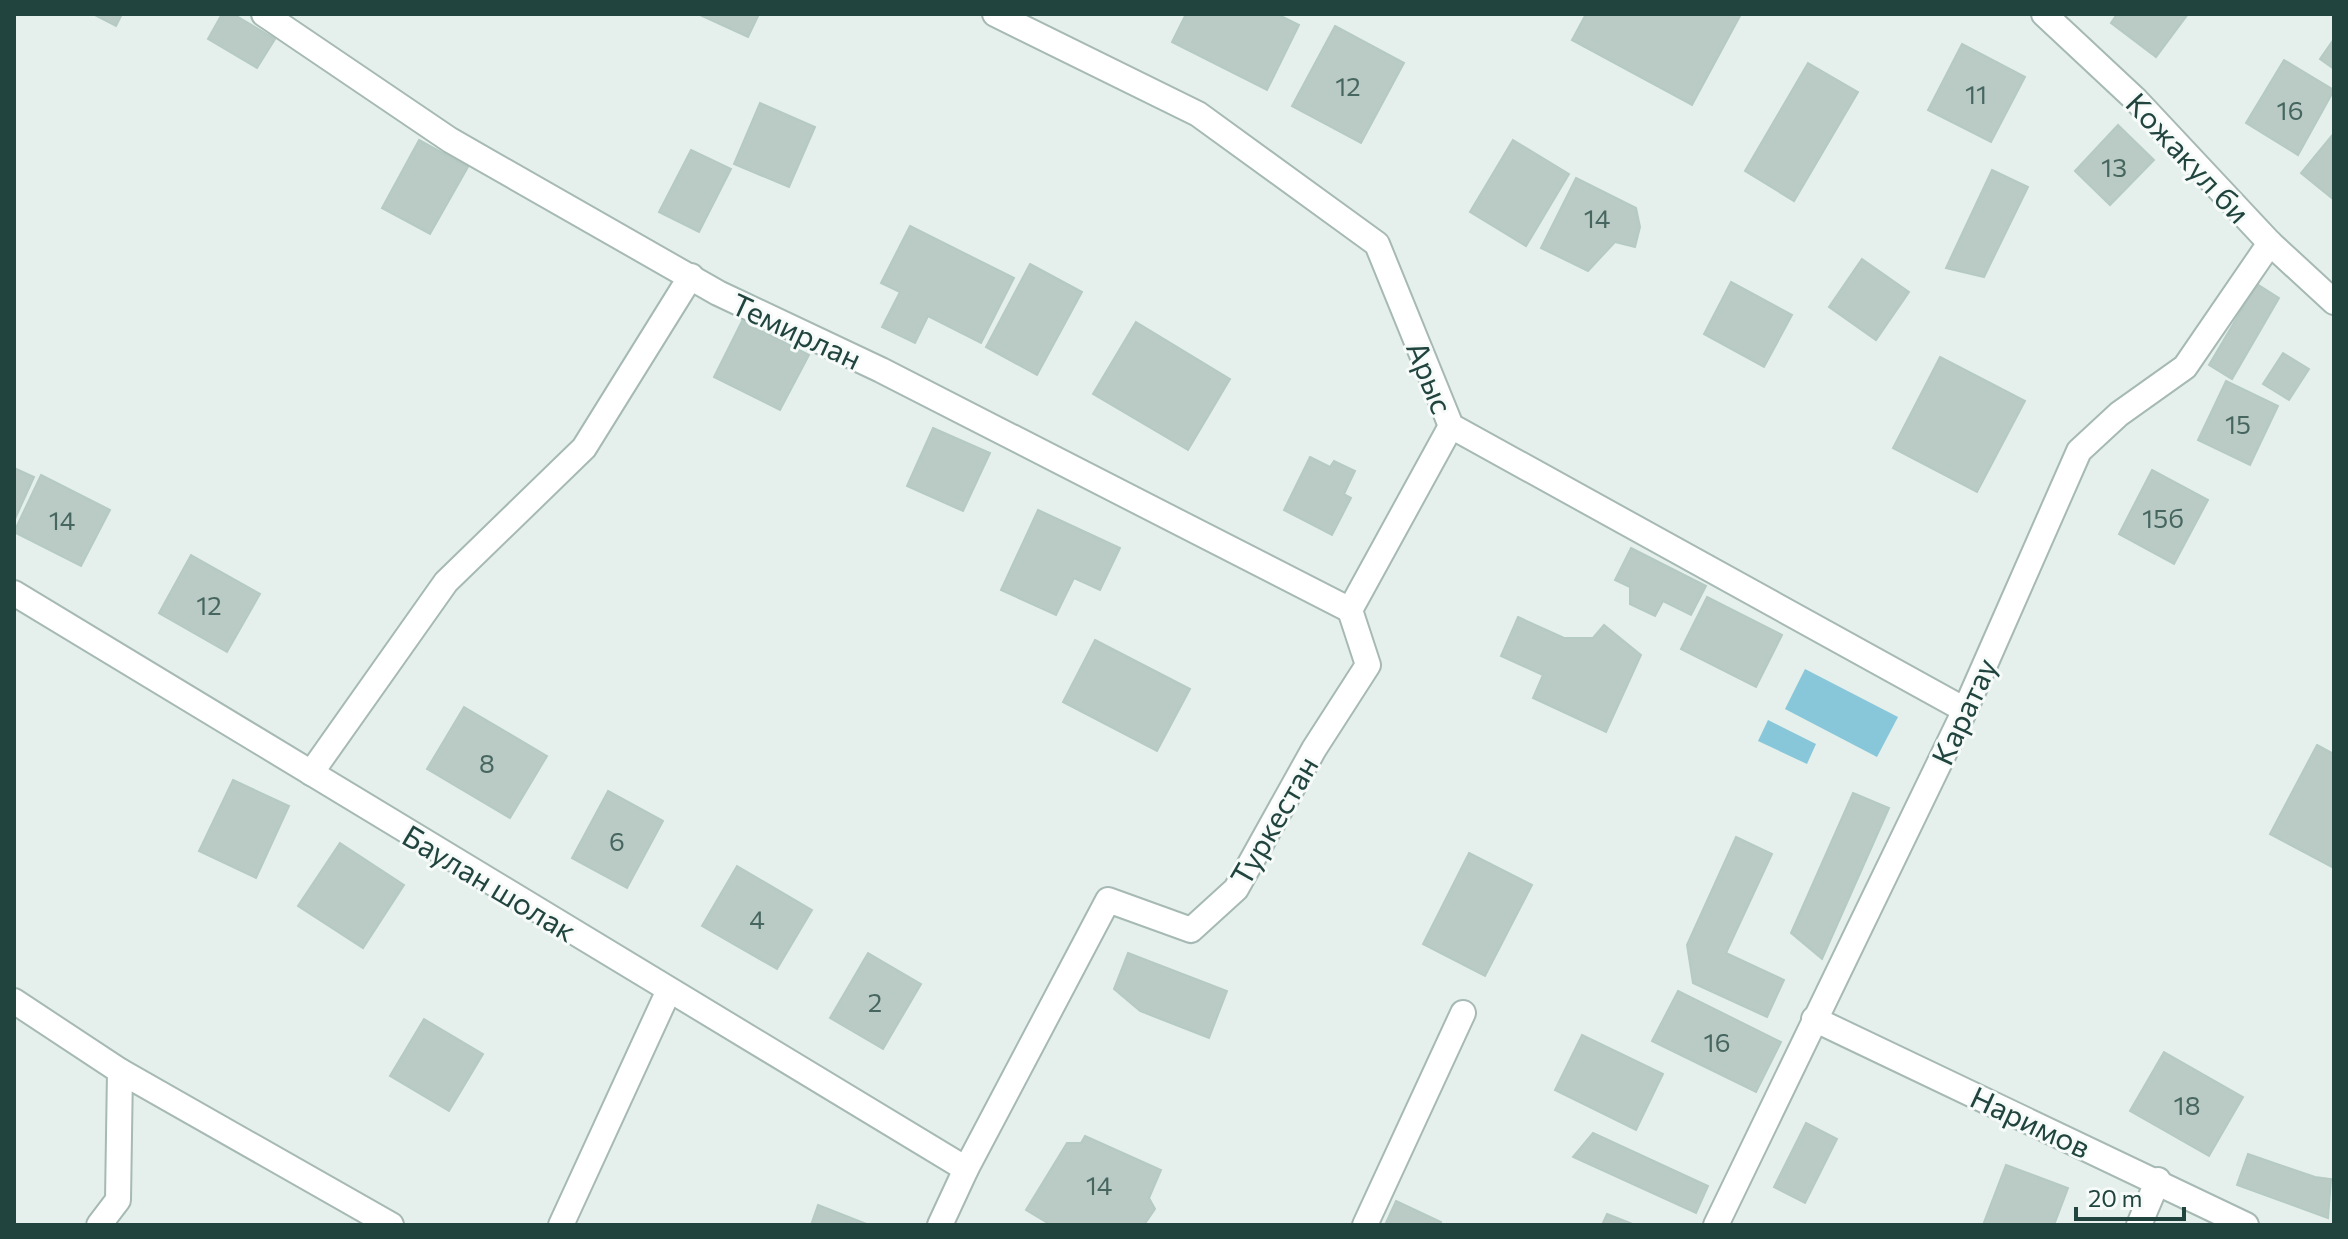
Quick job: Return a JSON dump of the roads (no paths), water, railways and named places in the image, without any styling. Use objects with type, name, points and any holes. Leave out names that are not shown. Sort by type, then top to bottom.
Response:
[{"type":"street","name":"Темирлан","points":[[264,14],[450,140],[718,293],[881,370],[1350,610]]},
{"type":"street","name":"Арыс","points":[[995,14],[1198,114],[1377,244],[1451,426],[1965,710]]},
{"type":"street","name":"Кожакул би","points":[[2044,14],[2136,100],[2270,243],[2334,302]]},
{"type":"street","name":"Каратау","points":[[1716,1225],[1965,710],[2079,451],[2119,414],[2185,367],[2270,243]]},
{"type":"street","points":[[311,773],[446,582],[584,448],[691,276]]},
{"type":"street","points":[[1350,610],[1451,426]]},
{"type":"street","name":"Баулан шолак","points":[[14,593],[966,1169]]},
{"type":"street","name":"Туркестан","points":[[940,1225],[966,1169],[1108,900],[1191,930],[1236,889],[1314,749],[1368,665],[1350,610]]},
{"type":"street","points":[[561,1225],[669,990]]},
{"type":"street","points":[[14,1001],[120,1071],[391,1225]]},
{"type":"street","points":[[1365,1225],[1463,1013]]},
{"type":"street","name":"Наримов","points":[[1814,1019],[2158,1180],[2246,1225]]},
{"type":"street","points":[[99,1225],[118,1200],[120,1071]]},
{"type":"street","points":[[2139,1225],[2158,1180]]},
{"type":"water","points":[[1805,669],[1898,717],[1877,757],[1785,709]]},
{"type":"water","points":[[1768,720],[1816,744],[1807,764],[1758,741]]}]
